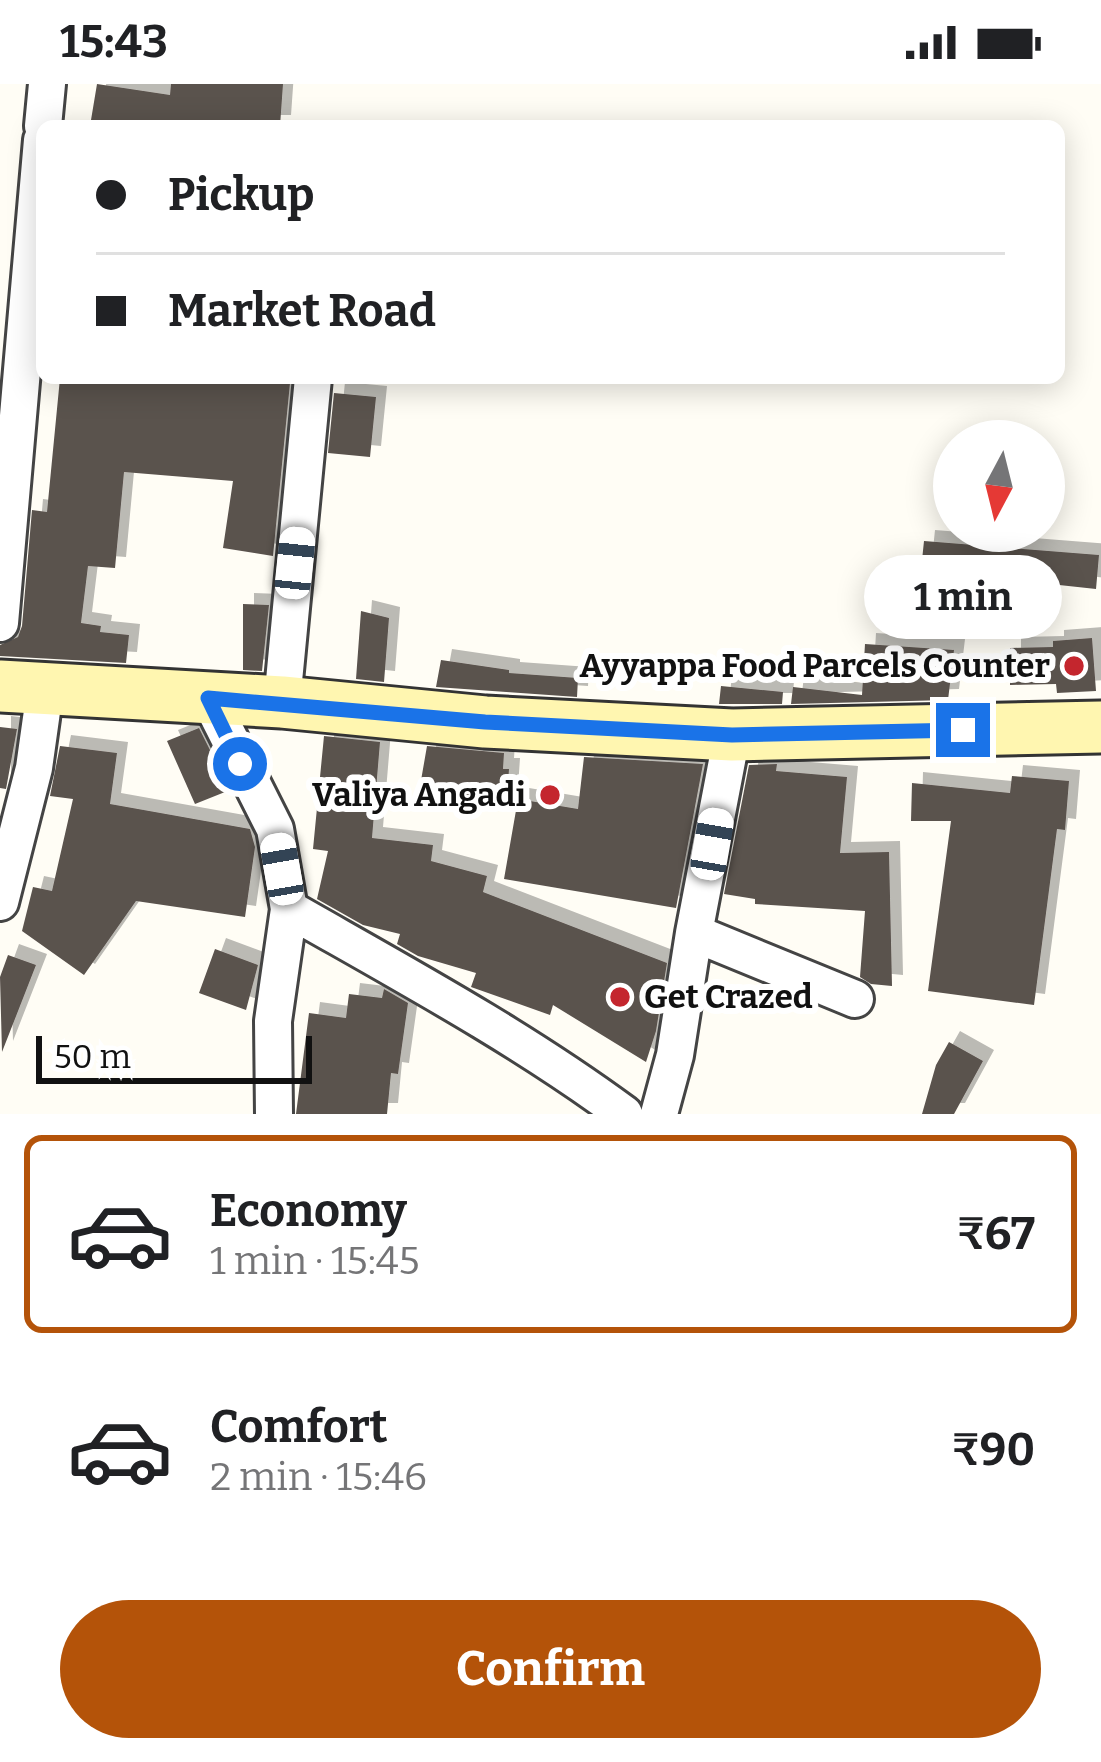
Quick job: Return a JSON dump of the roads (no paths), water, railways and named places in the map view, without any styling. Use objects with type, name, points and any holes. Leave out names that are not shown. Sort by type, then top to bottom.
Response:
[{"type":"main road","points":[[22,688],[732,735],[1101,727]]},
{"type":"street","points":[[44,120],[47,84]]},
{"type":"street","points":[[0,623],[36,192]]},
{"type":"street","points":[[282,702],[312,384]]},
{"type":"street","points":[[0,902],[34,768],[22,688]]},
{"type":"street","points":[[208,698],[275,829],[289,909],[273,1021],[274,1114]]},
{"type":"street","points":[[659,1114],[675,1055],[732,735]]},
{"type":"street","points":[[289,909],[543,1057],[624,1114]]},
{"type":"street","points":[[694,933],[855,999]]},
{"type":"place","name":"Ayyappa Food Parcels Counter","points":[[1074,666]]},
{"type":"place","name":"Valiya Angadi","points":[[550,795]]},
{"type":"place","name":"Get Crazed","points":[[620,997]]}]
